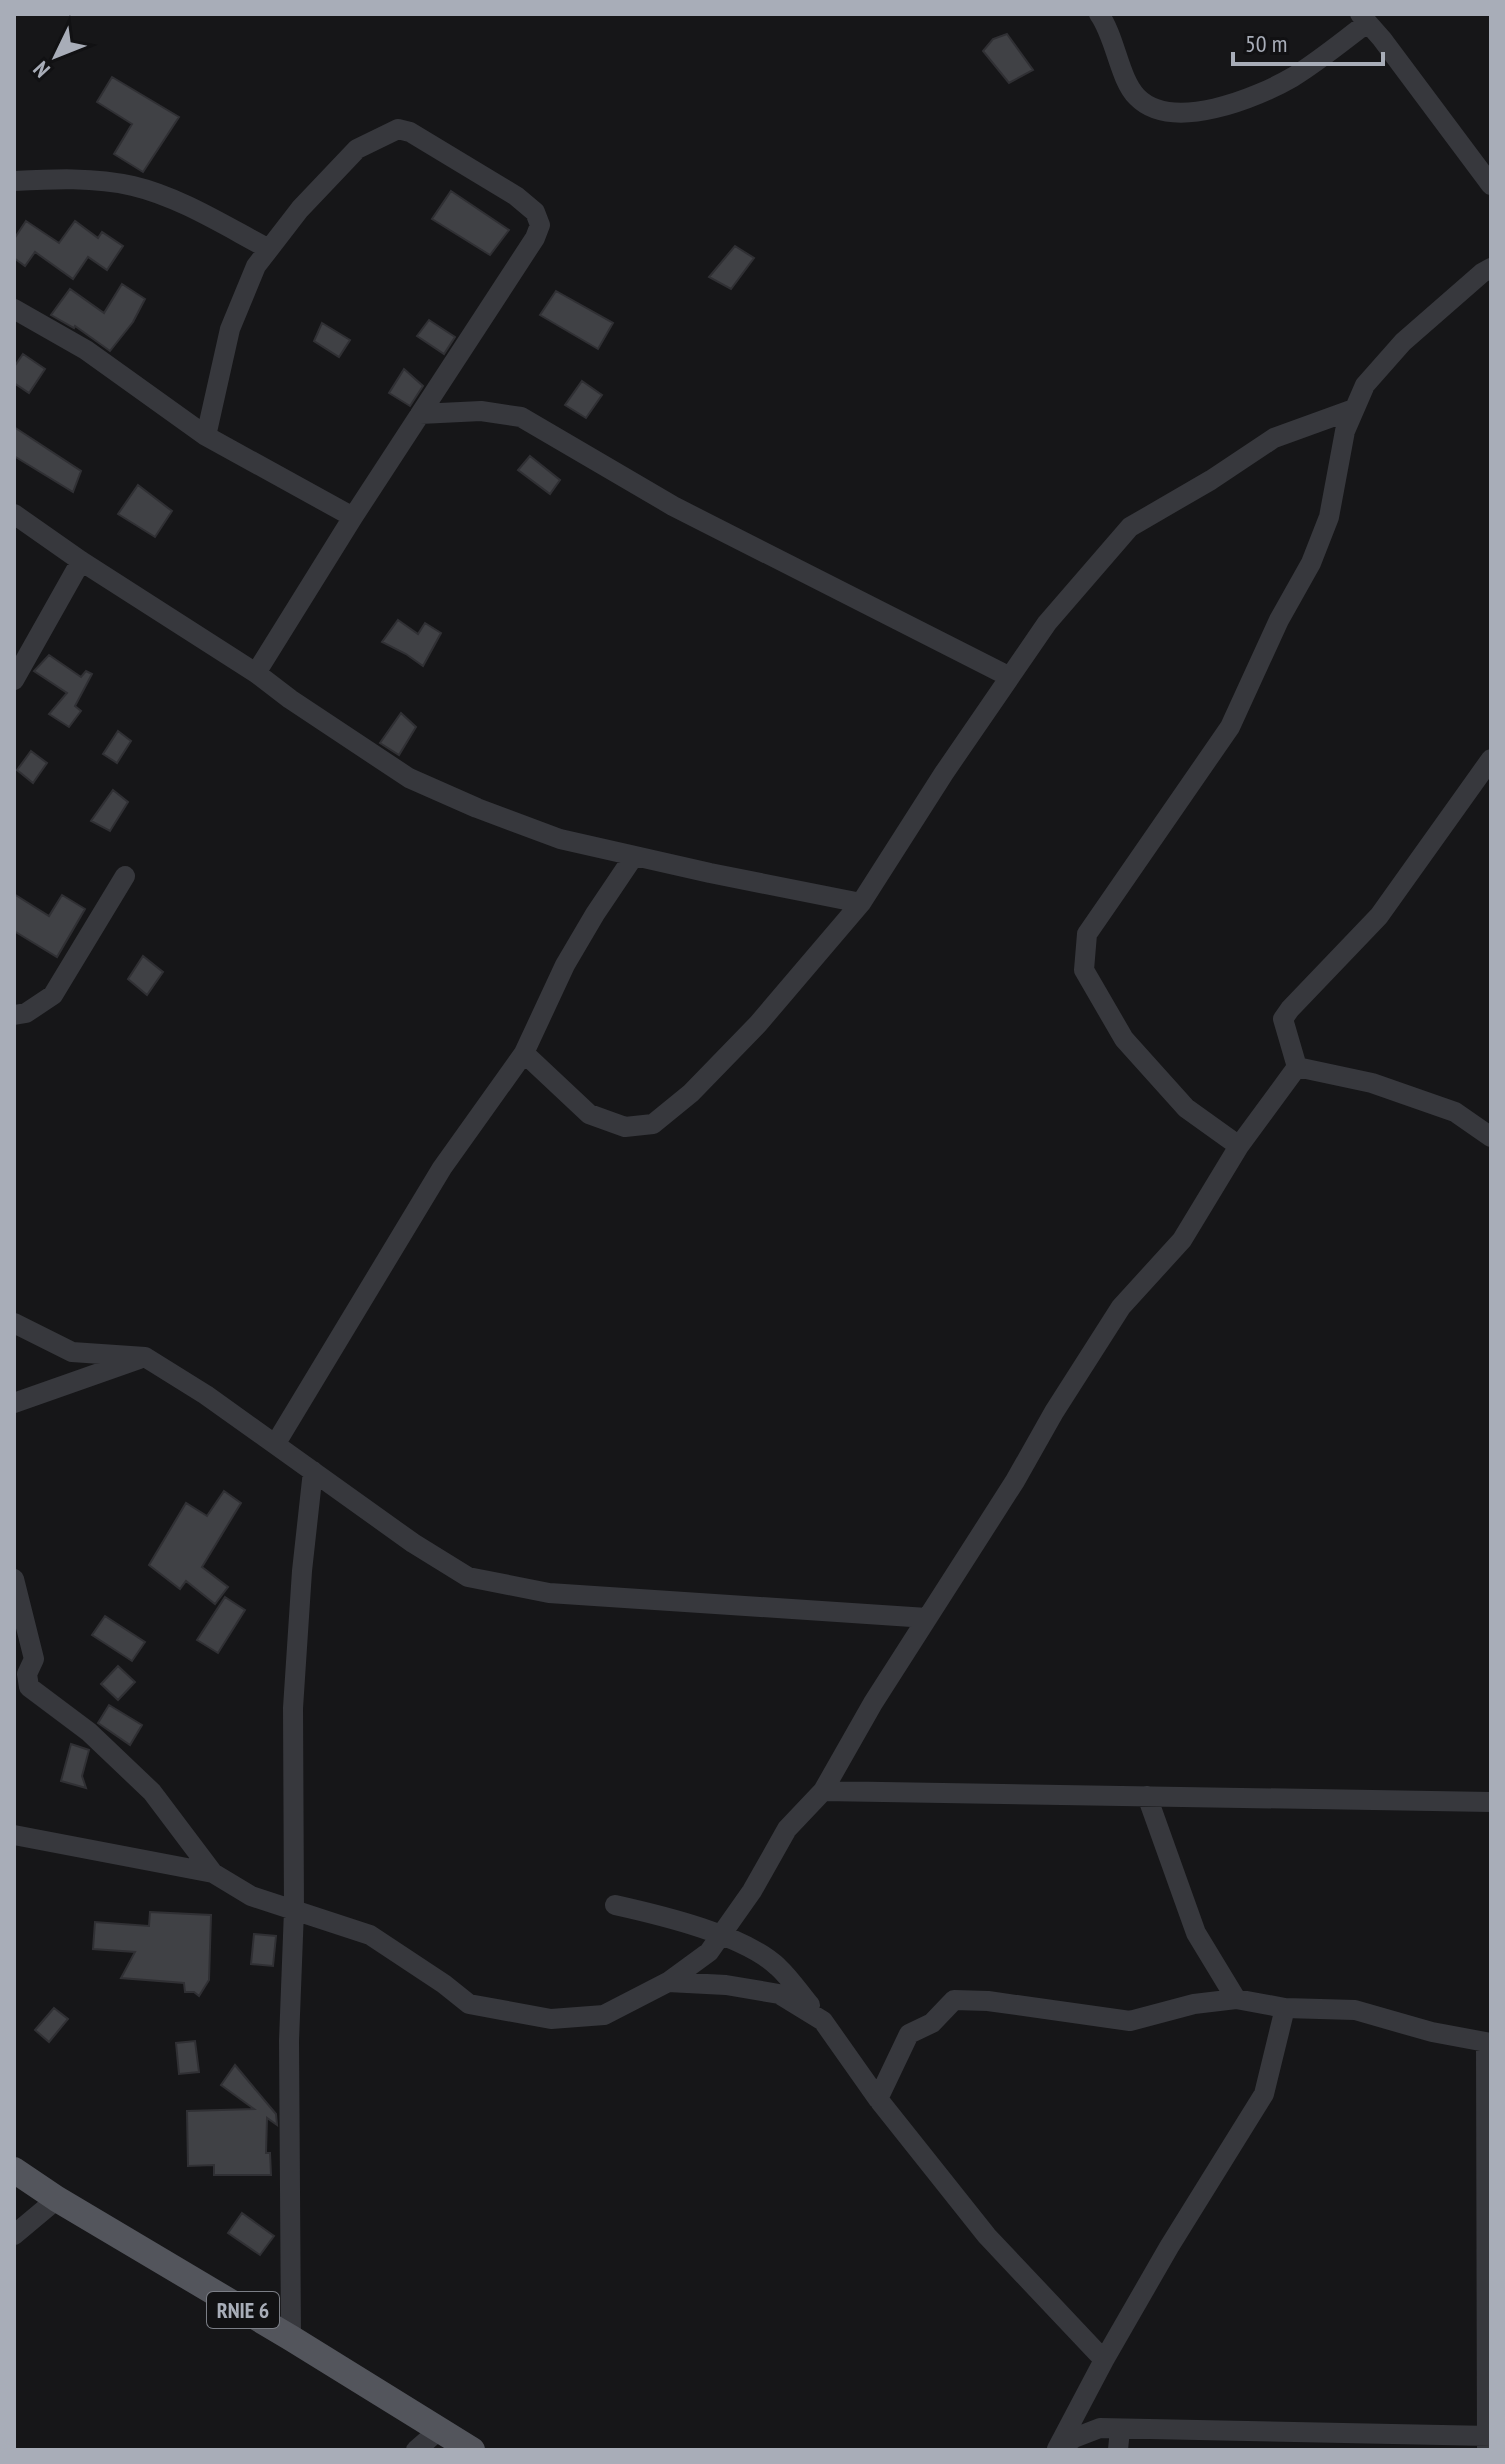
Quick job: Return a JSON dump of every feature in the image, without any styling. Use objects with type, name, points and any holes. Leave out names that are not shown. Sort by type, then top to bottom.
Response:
[{"type":"main road","name":"RNIE 6","points":[[14,2170],[472,2450]]},
{"type":"street","points":[[1099,14],[1119,55],[1127,82],[1138,99],[1180,114],[1204,113],[1291,78],[1364,18],[1491,185]]},
{"type":"street","points":[[206,436],[230,329],[256,266],[300,209],[357,149],[398,129],[410,132],[503,188],[535,212],[540,225],[535,238],[353,517],[256,673]]},
{"type":"street","points":[[14,181],[62,178],[133,186],[195,210],[269,249]]},
{"type":"street","points":[[1239,1146],[1186,1108],[1124,1039],[1084,970],[1087,934],[1230,727],[1279,620],[1311,563],[1329,517],[1345,431],[1365,385],[1403,342],[1491,268]]},
{"type":"street","points":[[14,309],[86,350],[206,436],[353,517]]},
{"type":"street","points":[[524,1053],[589,1114],[625,1127],[653,1124],[691,1093],[758,1024],[861,903],[944,773],[1047,623],[1130,527],[1211,480],[1274,438],[1354,409]]},
{"type":"street","points":[[420,414],[481,411],[521,417],[673,506],[1010,677]]},
{"type":"street","points":[[14,514],[409,778],[560,839],[861,903]]},
{"type":"street","points":[[14,680],[81,561]]},
{"type":"street","points":[[1297,1067],[1283,1019],[1379,916],[1491,759]]},
{"type":"street","points":[[276,1443],[442,1168],[524,1053],[565,965],[634,856]]},
{"type":"street","points":[[14,1015],[26,1013],[53,995],[125,876]]},
{"type":"street","points":[[14,1835],[213,1873],[251,1896],[370,1935],[469,2004],[551,2019],[604,2015],[668,1982],[709,1952],[752,1891],[787,1829],[823,1791],[873,1703],[1121,1307],[1182,1240],[1239,1146],[1297,1067]]},
{"type":"street","points":[[1297,1067],[1372,1083],[1455,1112],[1491,1137]]},
{"type":"street","points":[[14,1323],[72,1352],[145,1357],[276,1443],[413,1543],[468,1577],[549,1593],[927,1618]]},
{"type":"street","points":[[14,1403],[145,1357]]},
{"type":"street","points":[[291,2338],[289,2041],[294,1910],[293,1708],[313,1471]]},
{"type":"street","points":[[14,1579],[34,1659],[27,1674],[29,1687],[89,1732],[141,1782],[213,1873]]},
{"type":"street","points":[[823,1791],[1491,1802]]},
{"type":"street","points":[[1147,1796],[1196,1933],[1236,1999]]},
{"type":"street","points":[[615,1905],[666,1916],[735,1941],[776,1965],[823,2021],[878,2099],[987,2236],[1104,2360]]},
{"type":"street","points":[[668,1982],[726,1985],[779,1994],[823,2021]]},
{"type":"street","points":[[878,2099],[909,2034],[932,2023],[954,2000],[988,2001],[1130,2021],[1194,2004],[1236,1999],[1285,2008],[1355,2010],[1488,2043],[1488,2441],[1256,2441],[1100,2428],[1074,2438],[1057,2450]]},
{"type":"street","points":[[1057,2450],[1169,2247],[1264,2094],[1285,2008]]},
{"type":"street","points":[[14,2235],[57,2199]]},
{"type":"street","points":[[1118,2450],[1120,2429]]},
{"type":"street","points":[[416,2450],[439,2430]]},
{"type":"building","points":[[1007,34],[1033,70],[1009,83],[983,51],[993,39]]},
{"type":"building","points":[[112,77],[179,117],[143,172],[114,154],[132,124],[97,102]]},
{"type":"building","points":[[451,191],[509,230],[490,255],[432,219]]},
{"type":"building","points":[[26,221],[59,243],[75,221],[98,238],[102,232],[123,246],[107,270],[88,257],[73,279],[35,252],[25,266],[14,258],[14,239]]},
{"type":"building","points":[[735,246],[754,258],[731,289],[709,277]]},
{"type":"building","points":[[122,284],[145,299],[133,322],[110,351],[75,326],[51,315],[70,289],[104,313]]},
{"type":"building","points":[[556,291],[613,323],[598,349],[540,315]]},
{"type":"building","points":[[429,320],[455,337],[444,354],[417,336]]},
{"type":"building","points":[[322,323],[350,340],[339,357],[314,341]]},
{"type":"building","points":[[23,354],[45,369],[29,393],[14,383],[14,367]]},
{"type":"building","points":[[404,369],[423,386],[410,406],[389,393]]},
{"type":"building","points":[[582,381],[602,395],[586,418],[565,405]]},
{"type":"building","points":[[14,427],[81,471],[73,492],[14,456]]},
{"type":"building","points":[[530,456],[560,480],[550,494],[518,470]]},
{"type":"building","points":[[138,485],[172,511],[155,537],[118,514]]},
{"type":"building","points":[[398,620],[418,634],[425,623],[441,633],[423,666],[382,642]]},
{"type":"building","points":[[49,655],[81,677],[86,671],[92,674],[75,706],[81,711],[69,727],[49,714],[67,693],[34,671]]},
{"type":"building","points":[[401,713],[416,727],[399,755],[380,743]]},
{"type":"building","points":[[118,731],[131,741],[117,763],[103,754]]},
{"type":"building","points":[[31,751],[47,763],[33,783],[17,770]]},
{"type":"building","points":[[113,790],[128,802],[110,831],[91,821]]},
{"type":"building","points":[[14,894],[49,916],[62,895],[85,909],[57,957],[14,931]]},
{"type":"building","points":[[143,956],[163,972],[147,995],[128,979]]},
{"type":"building","points":[[224,1491],[241,1503],[202,1567],[228,1587],[215,1604],[186,1581],[180,1589],[149,1565],[186,1503],[207,1516]]},
{"type":"building","points":[[225,1597],[245,1610],[218,1653],[197,1640]]},
{"type":"building","points":[[105,1616],[145,1642],[132,1661],[92,1635]]},
{"type":"building","points":[[118,1666],[135,1682],[118,1700],[101,1684]]},
{"type":"building","points":[[109,1705],[142,1725],[130,1745],[98,1723]]},
{"type":"building","points":[[71,1744],[89,1750],[82,1776],[86,1788],[61,1781]]},
{"type":"building","points":[[150,1912],[211,1915],[209,1980],[199,1996],[194,1992],[185,1992],[184,1983],[121,1978],[135,1952],[93,1949],[95,1922],[149,1926]]},
{"type":"building","points":[[254,1934],[276,1936],[273,1966],[251,1964]]},
{"type":"building","points":[[54,2008],[68,2019],[49,2042],[35,2030]]},
{"type":"building","points":[[195,2041],[199,2072],[179,2074],[176,2043]]},
{"type":"building","points":[[235,2065],[276,2114],[277,2125],[267,2118],[266,2153],[270,2153],[271,2175],[214,2175],[214,2165],[188,2166],[187,2111],[254,2109],[221,2085]]},
{"type":"building","points":[[242,2213],[274,2236],[260,2255],[228,2233]]}]
